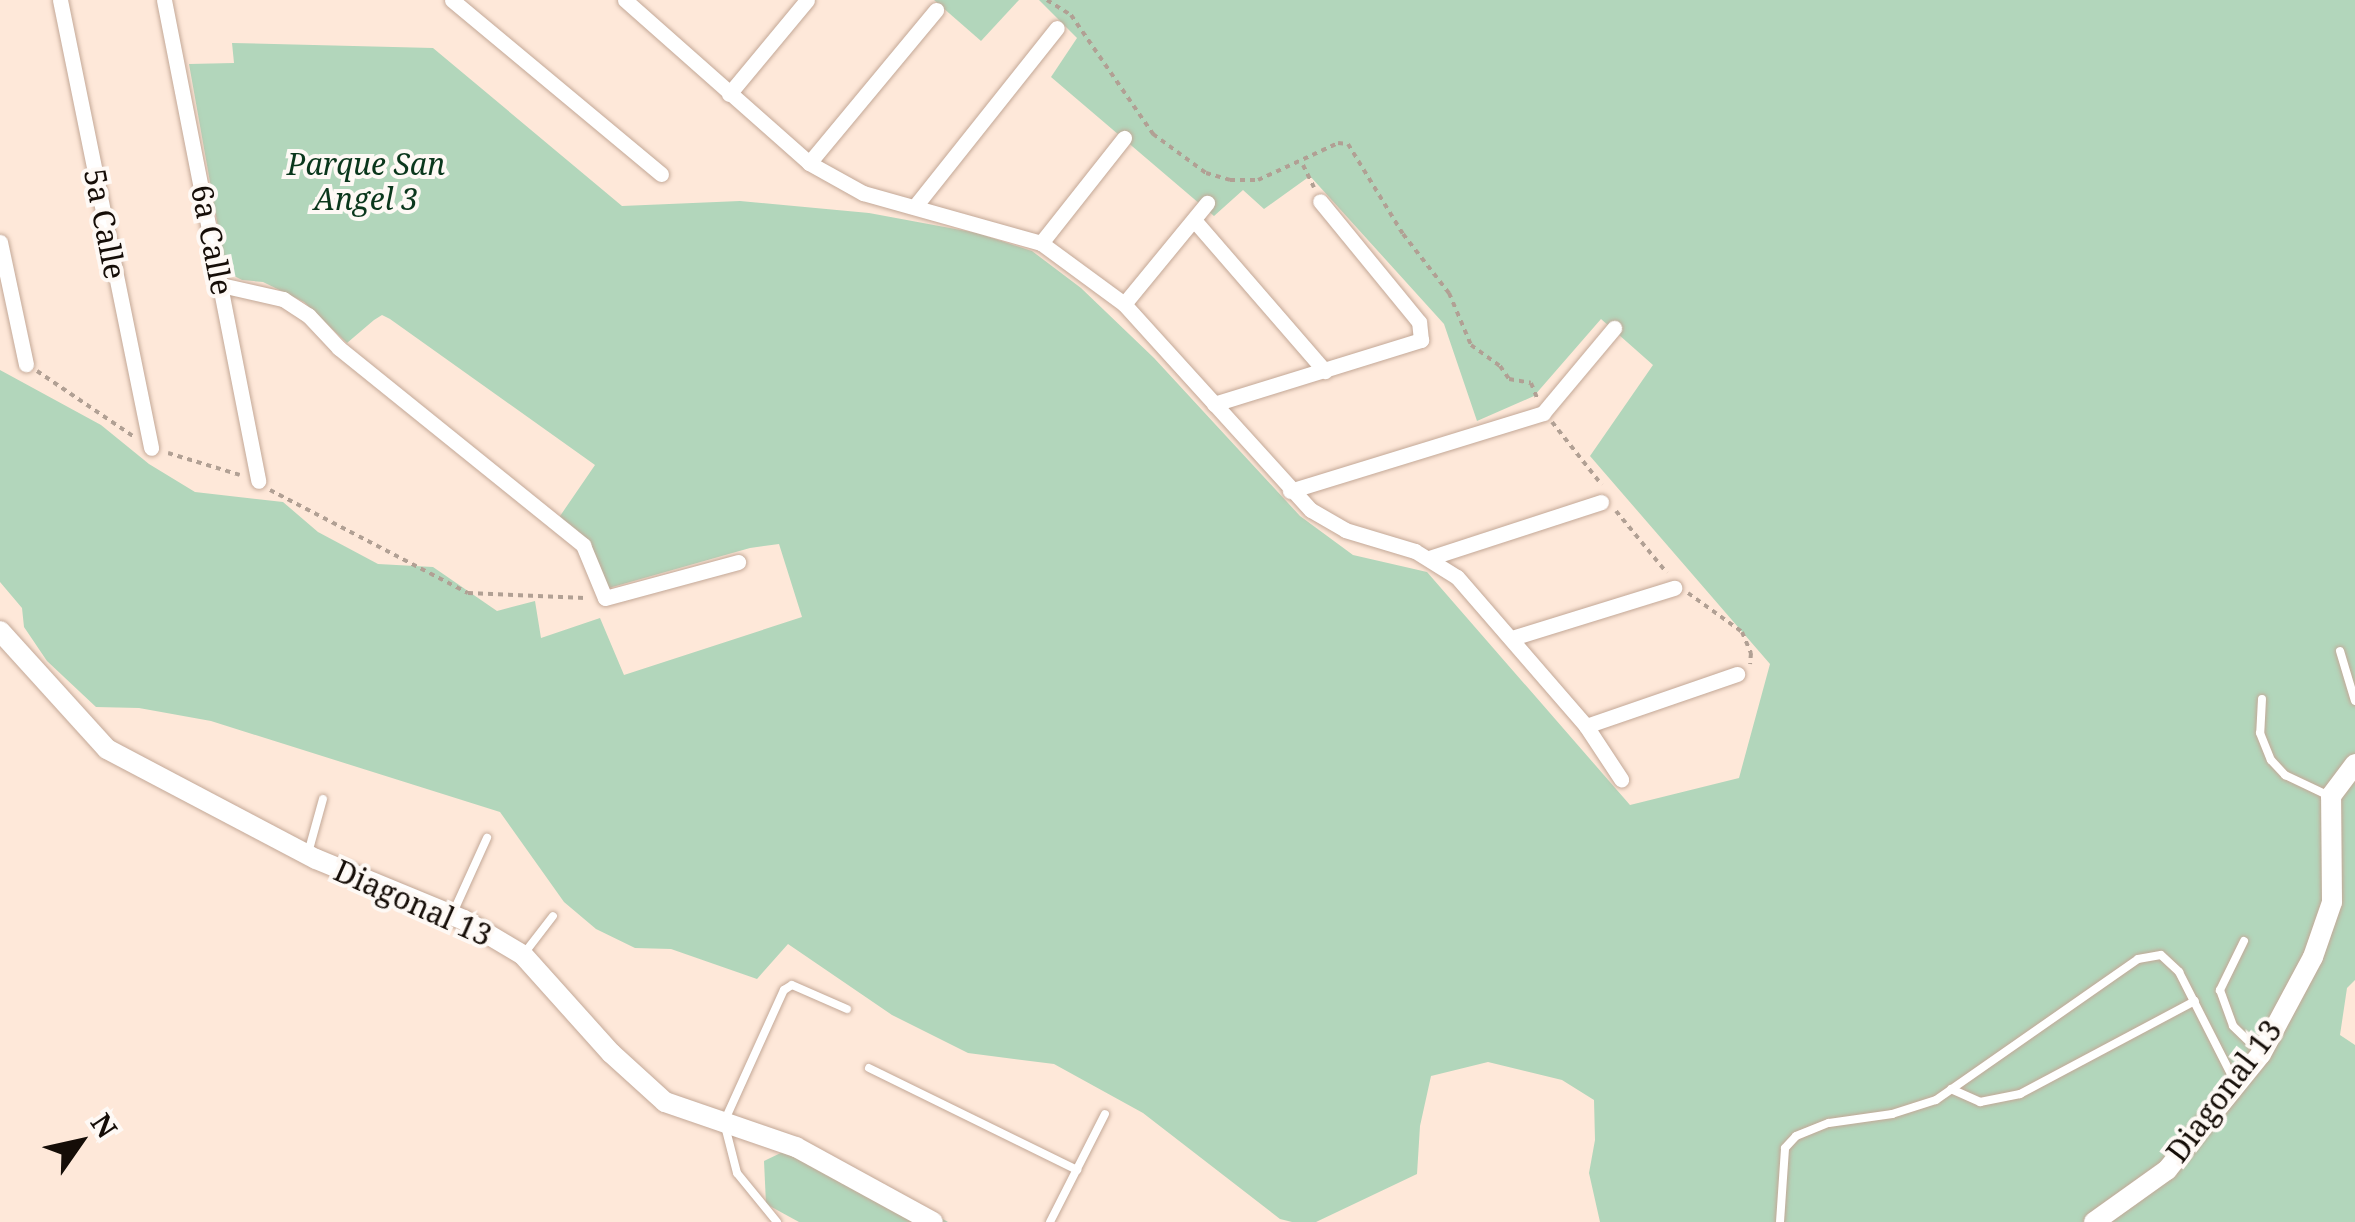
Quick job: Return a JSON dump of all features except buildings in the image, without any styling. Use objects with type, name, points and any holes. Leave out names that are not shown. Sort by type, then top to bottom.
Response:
[{"type":"street","name":"5a Calle","points":[[60,0],[150,448]]},
{"type":"street","name":"6a Calle","points":[[164,0],[258,481]]},
{"type":"street","points":[[452,0],[661,174]]},
{"type":"street","points":[[625,0],[810,163],[863,193],[1041,243],[1124,304],[1290,491],[1333,525],[1429,558],[1470,589],[1586,726],[1621,779]]},
{"type":"street","points":[[729,94],[807,0]]},
{"type":"street","points":[[810,163],[936,10]]},
{"type":"street","points":[[916,206],[1057,28]]},
{"type":"street","points":[[1041,243],[1124,138]]},
{"type":"street","points":[[1214,404],[1421,340],[1419,322],[1320,202]]},
{"type":"street","points":[[1124,304],[1207,203]]},
{"type":"street","points":[[1194,220],[1325,371]]},
{"type":"street","points":[[0,242],[26,364]]},
{"type":"street","points":[[221,284],[284,299],[308,315],[339,348],[583,546],[605,598],[738,562]]},
{"type":"street","points":[[1290,491],[1543,413],[1614,328]]},
{"type":"street","points":[[1429,558],[1601,502]]},
{"type":"street","points":[[1512,638],[1674,588]]},
{"type":"street","name":"Diagonal 13","points":[[0,631],[107,749],[307,855],[452,915],[523,955],[611,1053],[665,1102],[796,1147],[933,1222]]},
{"type":"street","points":[[1586,726],[1737,674]]},
{"type":"street","points":[[2331,796],[2355,764]]},
{"type":"street","name":"Diagonal 13","points":[[2094,1222],[2167,1170],[2261,1054],[2314,958],[2332,902],[2331,796]]},
{"type":"lane","points":[[2340,651],[2355,701]]},
{"type":"lane","points":[[2262,699],[2260,733],[2272,760],[2285,774],[2331,796]]},
{"type":"lane","points":[[307,855],[323,799]]},
{"type":"lane","points":[[452,915],[488,838]]},
{"type":"lane","points":[[523,955],[553,916]]},
{"type":"lane","points":[[2244,941],[2220,990],[2233,1026],[2261,1054]]},
{"type":"lane","points":[[1780,1222],[1785,1148],[1796,1136],[1829,1123],[1892,1114],[1936,1100],[2138,959],[2161,955],[2180,972],[2236,1084]]},
{"type":"lane","points":[[778,1222],[737,1172],[724,1122],[784,990],[792,985],[848,1009]]},
{"type":"lane","points":[[1951,1089],[1980,1102],[2020,1094],[2195,1001]]},
{"type":"lane","points":[[869,1068],[1077,1170]]},
{"type":"lane","points":[[1050,1222],[1105,1114]]},
{"type":"path","points":[[1302,163],[1320,202]]},
{"type":"path","points":[[26,364],[150,448],[258,481],[275,494],[468,592],[518,598],[605,598]]},
{"type":"path","points":[[1543,413],[1589,466],[1643,548],[1698,602],[1742,632],[1752,659],[1737,674]]},
{"type":"green space","points":[[934,0],[1019,0],[981,41]]},
{"type":"green space","name":"Parque San Angel 3","points":[[1039,0],[2355,0],[2355,980],[2347,988],[2340,1035],[2355,1045],[2355,1222],[1600,1222],[1589,1173],[1595,1140],[1594,1100],[1562,1080],[1488,1062],[1431,1076],[1420,1126],[1417,1174],[1316,1222],[1280,1219],[1143,1113],[1054,1064],[968,1053],[892,1015],[788,944],[757,979],[671,949],[635,948],[596,929],[564,902],[500,812],[211,721],[139,708],[96,707],[47,661],[24,627],[22,608],[0,582],[0,370],[101,425],[149,464],[195,492],[283,502],[318,532],[378,564],[433,567],[497,611],[535,601],[541,638],[600,618],[624,675],[802,617],[779,544],[750,548],[609,588],[558,519],[595,465],[390,319],[382,315],[347,343],[304,302],[263,282],[242,280],[226,272],[189,64],[234,63],[232,43],[433,48],[622,206],[740,201],[869,213],[977,233],[1032,251],[1081,288],[1154,358],[1300,516],[1353,555],[1427,572],[1630,805],[1739,778],[1770,664],[1590,456],[1653,365],[1601,319],[1534,396],[1477,421],[1444,324],[1310,176],[1264,209],[1243,190],[1214,216],[1051,77],[1077,38]]},
{"type":"green space","points":[[793,1147],[912,1201],[948,1222],[799,1222],[766,1204],[764,1161]]}]
